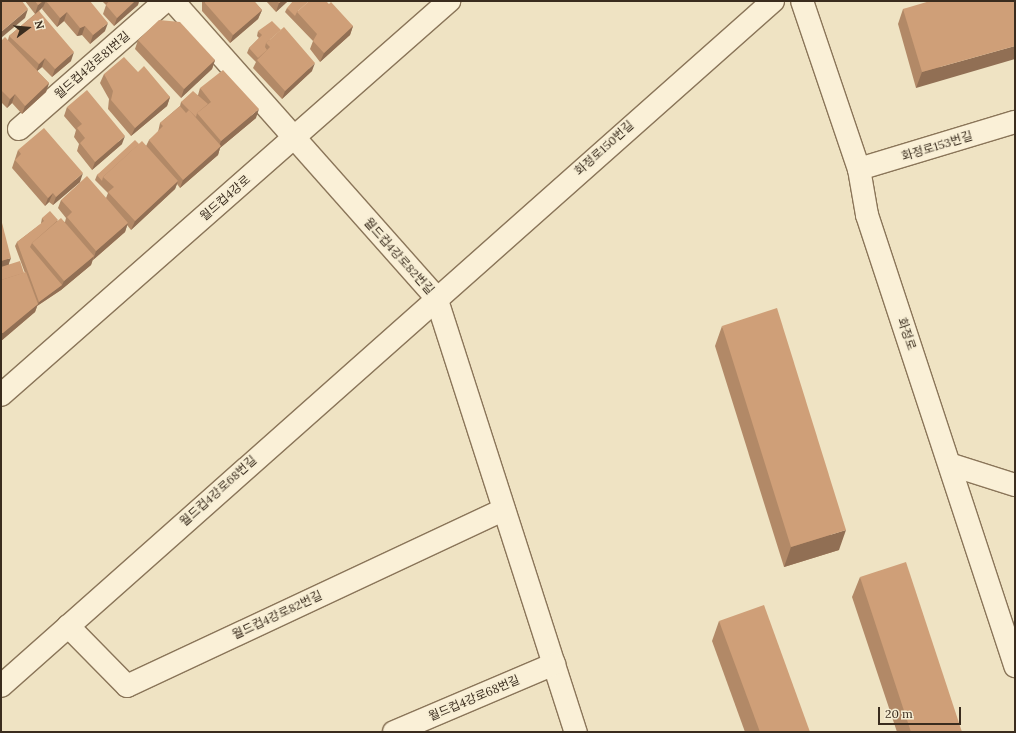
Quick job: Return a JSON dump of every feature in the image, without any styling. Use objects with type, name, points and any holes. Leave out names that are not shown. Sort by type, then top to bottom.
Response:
[{"type":"street","name":"월드컵4강로81번길","points":[[19,129],[165,1]]},
{"type":"street","points":[[173,1],[293,138]]},
{"type":"street","name":"월드컵4강로","points":[[1,395],[449,1]]},
{"type":"street","name":"화정로150번길","points":[[436,297],[773,1]]},
{"type":"street","name":"화정로","points":[[802,1],[858,169],[867,215],[952,465],[1015,666]]},
{"type":"street","name":"화정로153번길","points":[[858,169],[1015,122]]},
{"type":"street","name":"월드컵4강로82번길","points":[[293,138],[436,297],[576,732]]},
{"type":"street","name":"월드컵4강로68번길","points":[[1,686],[436,297]]},
{"type":"street","points":[[952,465],[1015,485]]},
{"type":"street","name":"월드컵4강로82번길","points":[[68,626],[126,686],[504,509]]},
{"type":"street","name":"월드컵4강로68번길","points":[[394,732],[554,664]]},
{"type":"building","points":[[1,1],[22,1],[28,9],[1,32]]},
{"type":"building","points":[[35,1],[43,1],[38,5]]},
{"type":"building","points":[[46,1],[90,1],[108,23],[93,35],[85,26],[80,28],[67,12],[60,18]]},
{"type":"building","points":[[109,1],[135,1],[117,18],[106,5]]},
{"type":"building","points":[[205,1],[254,1],[262,10],[233,35],[205,3]]},
{"type":"building","points":[[293,1],[309,1],[297,12],[295,16],[287,8]]},
{"type":"building","points":[[309,1],[326,1],[329,4],[331,2],[353,26],[324,53],[313,41],[317,34],[297,12]]},
{"type":"building","points":[[930,1],[1015,1],[1015,46],[922,72],[903,9]]},
{"type":"building","points":[[39,11],[74,52],[55,69],[45,58],[39,64],[9,36]]},
{"type":"building","points":[[159,20],[180,22],[215,60],[184,89],[138,40]]},
{"type":"building","points":[[272,21],[281,30],[266,43],[265,47],[267,50],[258,58],[249,48],[262,35],[258,31]]},
{"type":"building","points":[[284,27],[315,63],[285,91],[257,60],[270,47],[266,43]]},
{"type":"building","points":[[5,37],[49,83],[25,106],[15,94],[10,99],[1,90],[1,41]]},
{"type":"building","points":[[124,57],[138,72],[144,66],[170,97],[135,128],[111,100],[113,91],[104,74]]},
{"type":"building","points":[[223,70],[259,109],[221,141],[197,113],[211,102],[200,88]]},
{"type":"building","points":[[87,90],[125,136],[95,162],[80,143],[85,138],[77,128],[82,124],[67,107]]},
{"type":"building","points":[[193,91],[208,104],[197,113],[196,117],[181,102]]},
{"type":"building","points":[[180,106],[186,113],[189,110],[221,146],[183,180],[149,140],[163,126],[160,123]]},
{"type":"building","points":[[44,128],[83,173],[56,197],[53,193],[48,198],[15,160],[21,154],[18,150]]},
{"type":"building","points":[[135,140],[139,144],[103,177],[102,181],[97,175]]},
{"type":"building","points":[[142,141],[178,181],[135,221],[108,192],[114,187],[103,177]]},
{"type":"building","points":[[87,176],[128,223],[96,251],[67,217],[72,212],[61,200]]},
{"type":"building","points":[[50,211],[58,220],[32,243],[30,247],[62,285],[39,302],[17,242],[44,221],[42,218]]},
{"type":"building","points":[[61,218],[94,256],[64,281],[32,243]]},
{"type":"building","points":[[1,219],[11,258],[1,261]]},
{"type":"building","points":[[20,261],[24,273],[1,280],[1,267]]},
{"type":"building","points":[[26,272],[38,304],[3,333],[1,333],[1,280]]},
{"type":"building","points":[[777,308],[846,530],[791,547],[722,326]]},
{"type":"building","points":[[906,562],[962,732],[911,732],[860,577]]},
{"type":"building","points":[[764,605],[810,732],[760,732],[719,621]]}]
